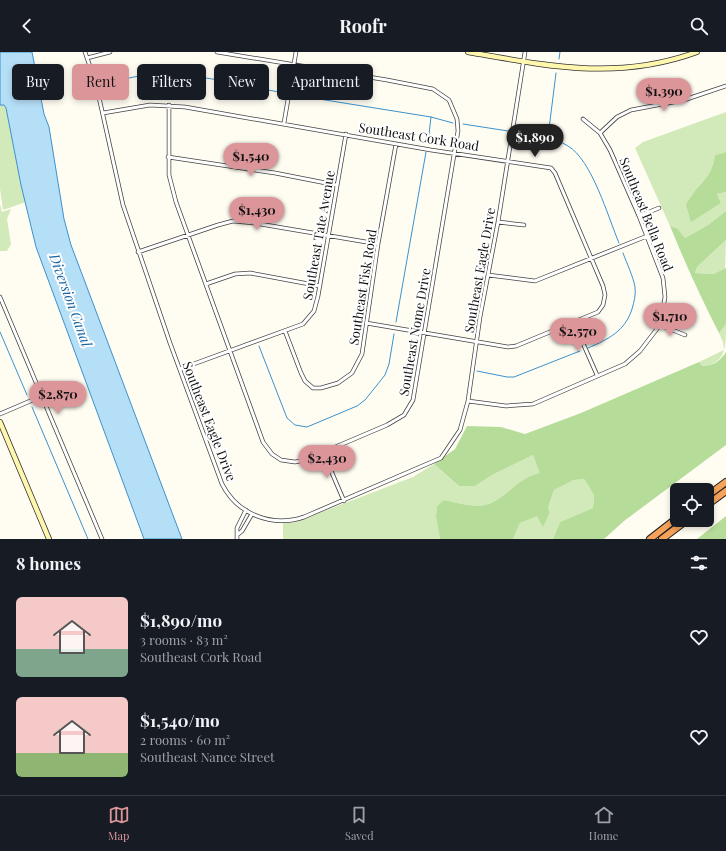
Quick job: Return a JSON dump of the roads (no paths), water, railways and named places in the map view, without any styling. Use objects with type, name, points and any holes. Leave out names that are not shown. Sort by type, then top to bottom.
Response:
[{"type":"highway","points":[[714,491],[726,482]]},
{"type":"highway","points":[[714,500],[726,491]]},
{"type":"highway","points":[[650,539],[670,523]]},
{"type":"highway","points":[[662,539],[677,527]]},
{"type":"street","name":"Southeast Eagle Drive","points":[[85,52],[104,113],[123,205],[138,252],[222,484],[229,495],[252,514],[270,520],[290,521],[344,501],[441,458],[460,430],[468,401],[476,342],[498,222],[525,52]]},
{"type":"street","points":[[87,58],[110,52]]},
{"type":"street","name":"Southeast Nome Drive","points":[[217,52],[288,64]]},
{"type":"street","points":[[294,64],[296,52]]},
{"type":"street","points":[[468,52],[567,68],[621,68],[659,63],[697,52]]},
{"type":"street","name":"Southeast Nome Drive","points":[[169,105],[169,176],[188,236],[263,442],[268,450],[281,460],[295,462],[305,460],[387,425],[404,415],[413,400],[458,131],[457,120],[449,100],[433,89],[373,78]]},
{"type":"street","points":[[600,133],[617,117],[631,110],[691,98],[726,86]]},
{"type":"street","points":[[284,123],[288,100]]},
{"type":"street","name":"Southeast Cork Road","points":[[104,113],[145,106],[169,105],[284,123],[396,144],[551,168],[555,173],[592,258],[605,295],[603,305],[598,312],[512,347],[502,347],[366,323]]},
{"type":"street","name":"Southeast Bella Road","points":[[468,401],[506,406],[533,404],[625,364],[640,351],[660,325],[665,297],[663,278],[619,168],[600,133],[583,119]]},
{"type":"street","name":"Southeast Tate Avenue","points":[[180,369],[303,324],[311,315],[317,304],[336,185],[346,134]]},
{"type":"street","name":"Southeast Fisk Road","points":[[285,331],[305,381],[313,388],[321,388],[338,383],[352,373],[362,354],[378,244],[396,144]]},
{"type":"street","points":[[168,157],[275,173],[336,185]]},
{"type":"street","points":[[639,216],[659,208]]},
{"type":"street","points":[[138,252],[218,225],[234,222],[254,223],[378,244]]},
{"type":"street","points":[[498,222],[524,225]]},
{"type":"street","points":[[488,274],[535,282],[647,236]]},
{"type":"street","points":[[206,284],[235,274],[250,273],[320,286]]},
{"type":"street","points":[[0,297],[102,539]]},
{"type":"street","points":[[574,323],[597,376]]},
{"type":"street","points":[[660,325],[686,335]]},
{"type":"street","points":[[0,414],[42,396]]},
{"type":"street","points":[[0,422],[49,539]]},
{"type":"street","points":[[323,452],[344,501]]},
{"type":"street","points":[[237,537],[237,528],[246,510]]},
{"type":"street","points":[[237,537],[252,514]]},
{"type":"street","points":[[240,523],[245,525]]},
{"type":"water","name":"Diversion Canal","points":[[0,52],[32,52],[34,64],[12,64],[12,100],[41,100],[44,114],[49,127],[64,219],[71,245],[182,539],[144,539],[36,247],[21,185],[6,108],[4,105],[0,105]]},
{"type":"waterway","points":[[559,59],[560,52]]},
{"type":"waterway","points":[[548,137],[556,73]]},
{"type":"waterway","points":[[129,78],[156,74],[193,76],[277,92]]},
{"type":"waterway","points":[[325,100],[431,117],[453,123]]},
{"type":"waterway","points":[[428,143],[431,117]]},
{"type":"waterway","points":[[463,124],[508,131]]},
{"type":"waterway","points":[[517,133],[543,136],[556,140],[568,146],[577,153],[585,163],[592,176],[619,243]]},
{"type":"waterway","points":[[396,322],[426,152]]},
{"type":"waterway","points":[[588,348],[609,338],[621,329],[629,317],[632,309],[635,296],[635,287],[623,253]]},
{"type":"waterway","points":[[0,332],[27,395]]},
{"type":"waterway","points":[[259,346],[287,418],[295,425],[307,427],[357,406],[365,400],[385,375],[389,364],[394,334]]},
{"type":"waterway","points":[[477,371],[514,377],[580,351]]},
{"type":"waterway","points":[[32,407],[88,539]]}]
